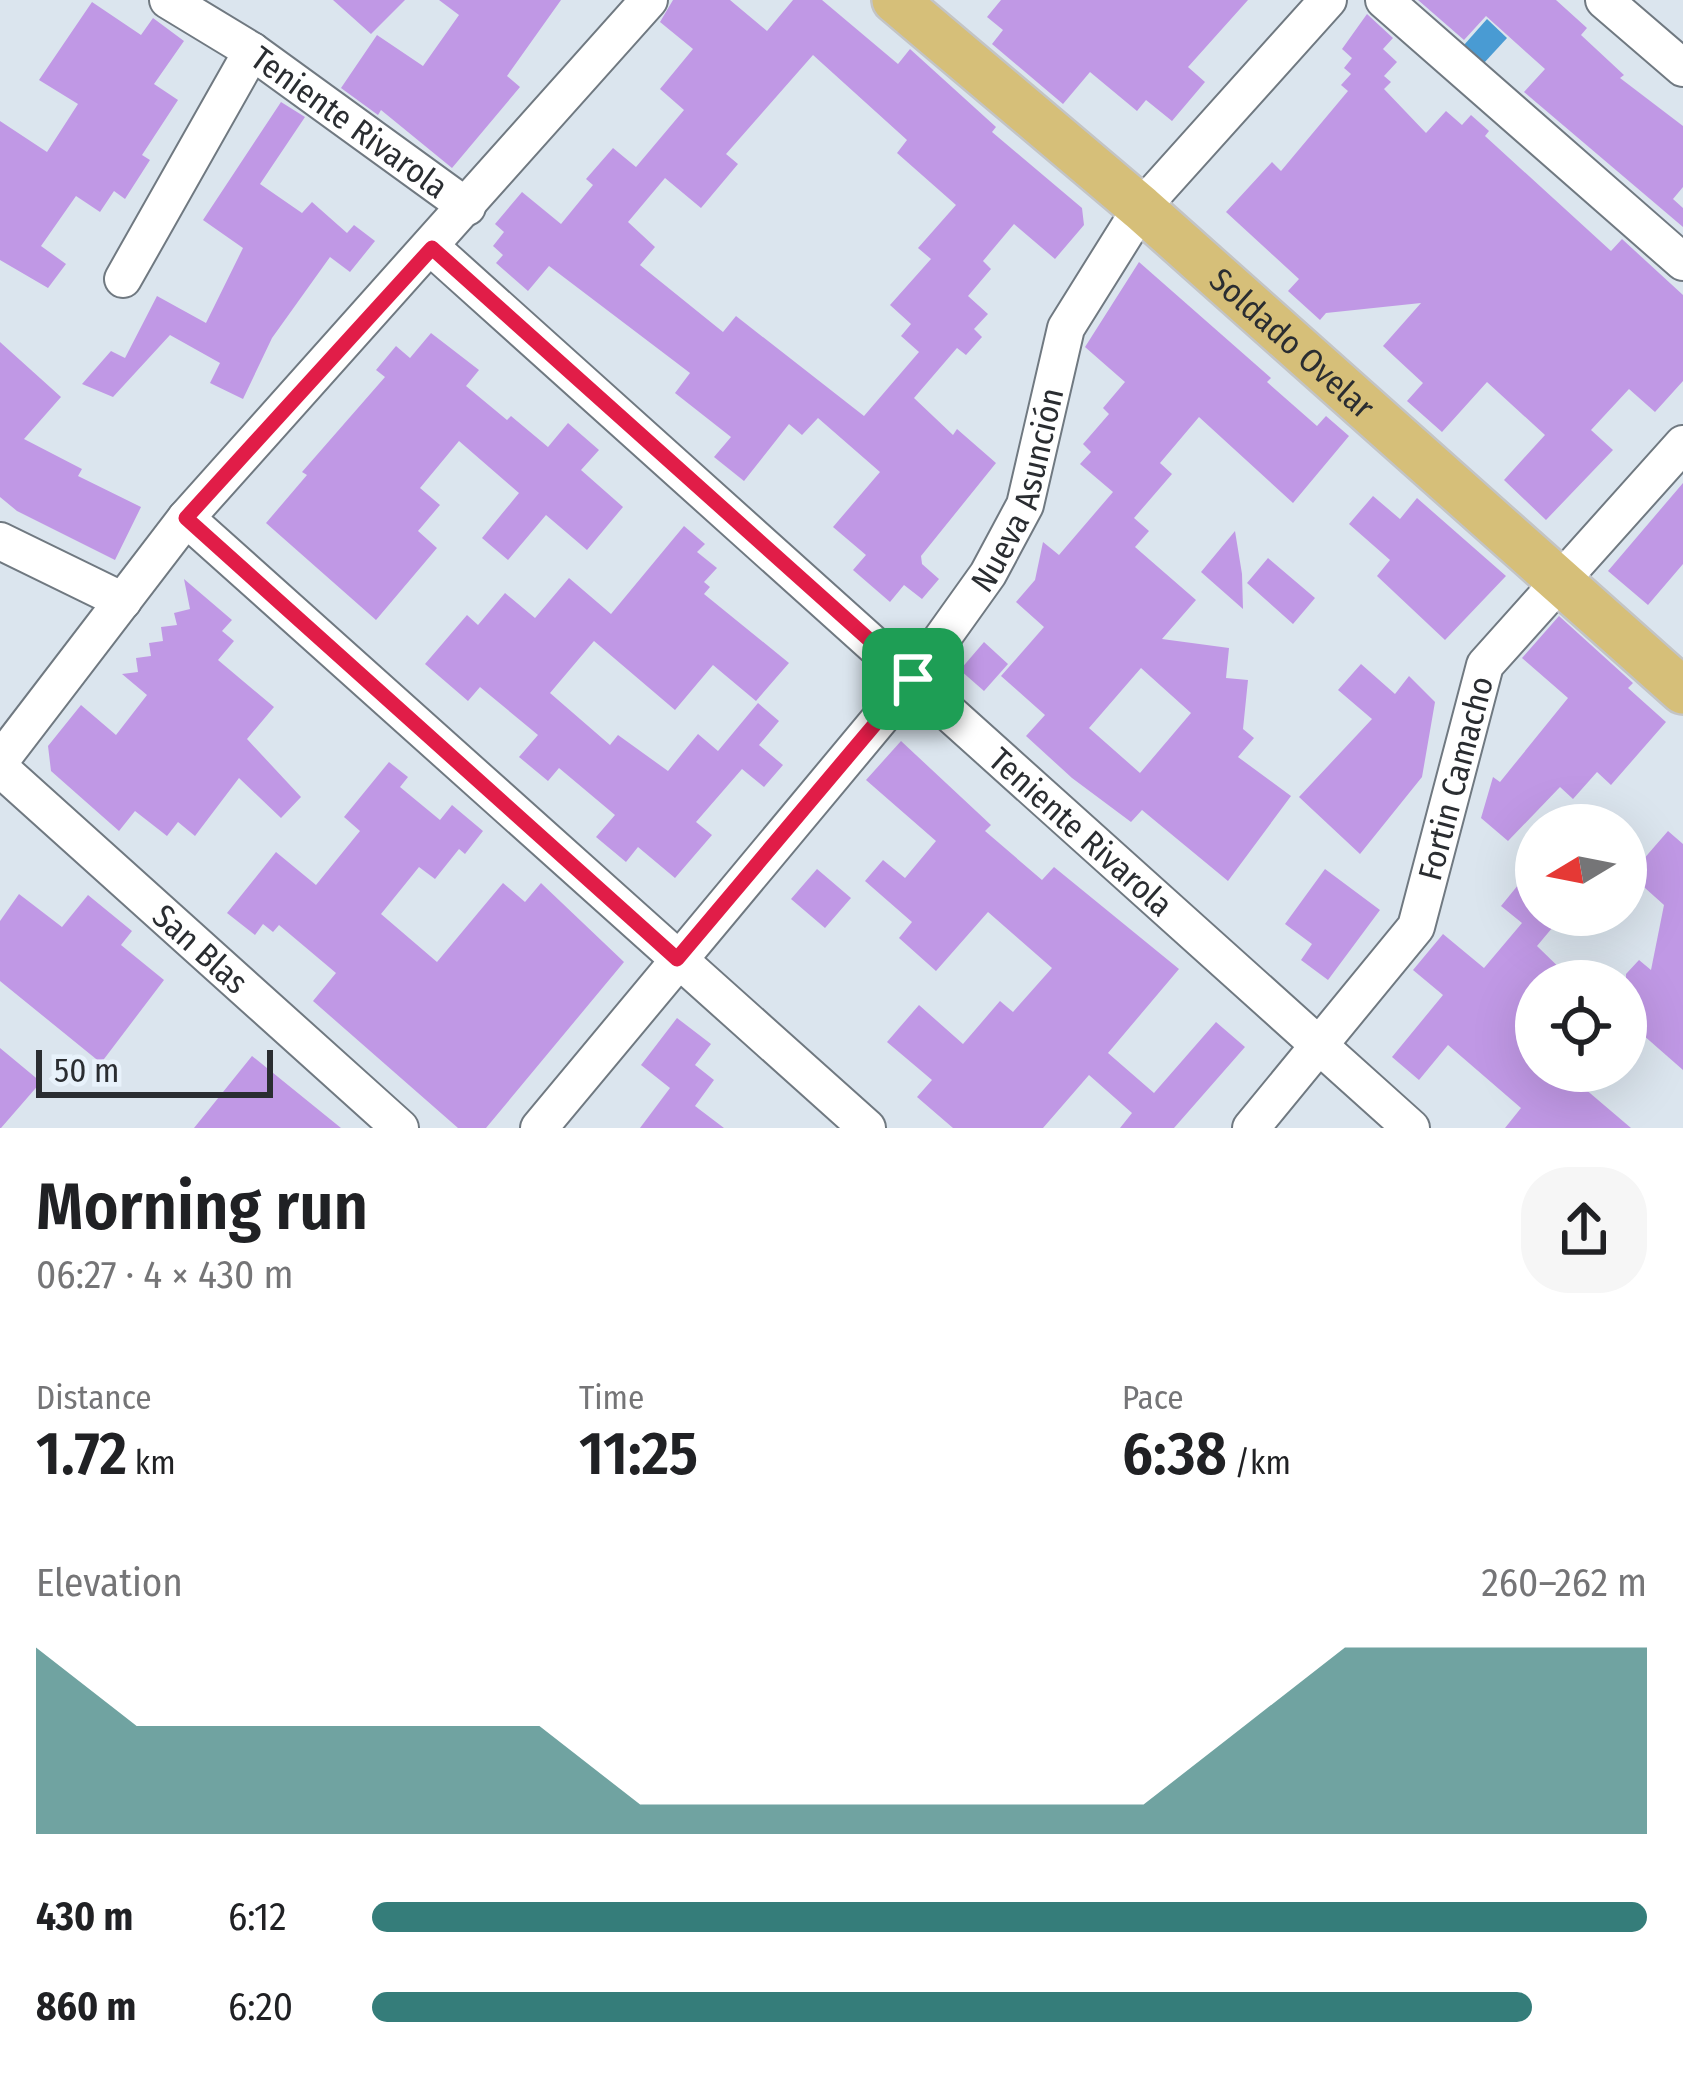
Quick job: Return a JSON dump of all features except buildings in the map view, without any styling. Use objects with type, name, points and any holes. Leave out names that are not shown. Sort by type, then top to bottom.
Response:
[{"type":"main road","name":"Soldado Ovelar","points":[[895,0],[1141,208],[1683,691]]},
{"type":"street","name":"Teniente Rivarola","points":[[168,0],[252,51],[467,207]]},
{"type":"street","points":[[0,764],[186,518],[649,0]]},
{"type":"street","name":"Nueva Asunción","points":[[539,1128],[913,679],[988,574],[1024,505],[1066,328],[1141,208],[1328,0]]},
{"type":"street","points":[[1384,0],[1683,262]]},
{"type":"street","points":[[1604,0],[1683,68]]},
{"type":"street","points":[[123,279],[252,51]]},
{"type":"street","name":"Teniente Rivarola","points":[[432,248],[1411,1128]]},
{"type":"street","name":"Fortin Camacho","points":[[1251,1128],[1416,927],[1486,665],[1683,444]]},
{"type":"street","points":[[186,518],[867,1128]]},
{"type":"street","points":[[0,541],[123,601]]},
{"type":"street","name":"San Blas","points":[[0,764],[400,1128]]},
{"type":"water","points":[[1487,19],[1507,38],[1484,63],[1464,45]]},
{"type":"route","points":[[432,248],[913,679],[677,959],[186,518],[432,248]]}]
